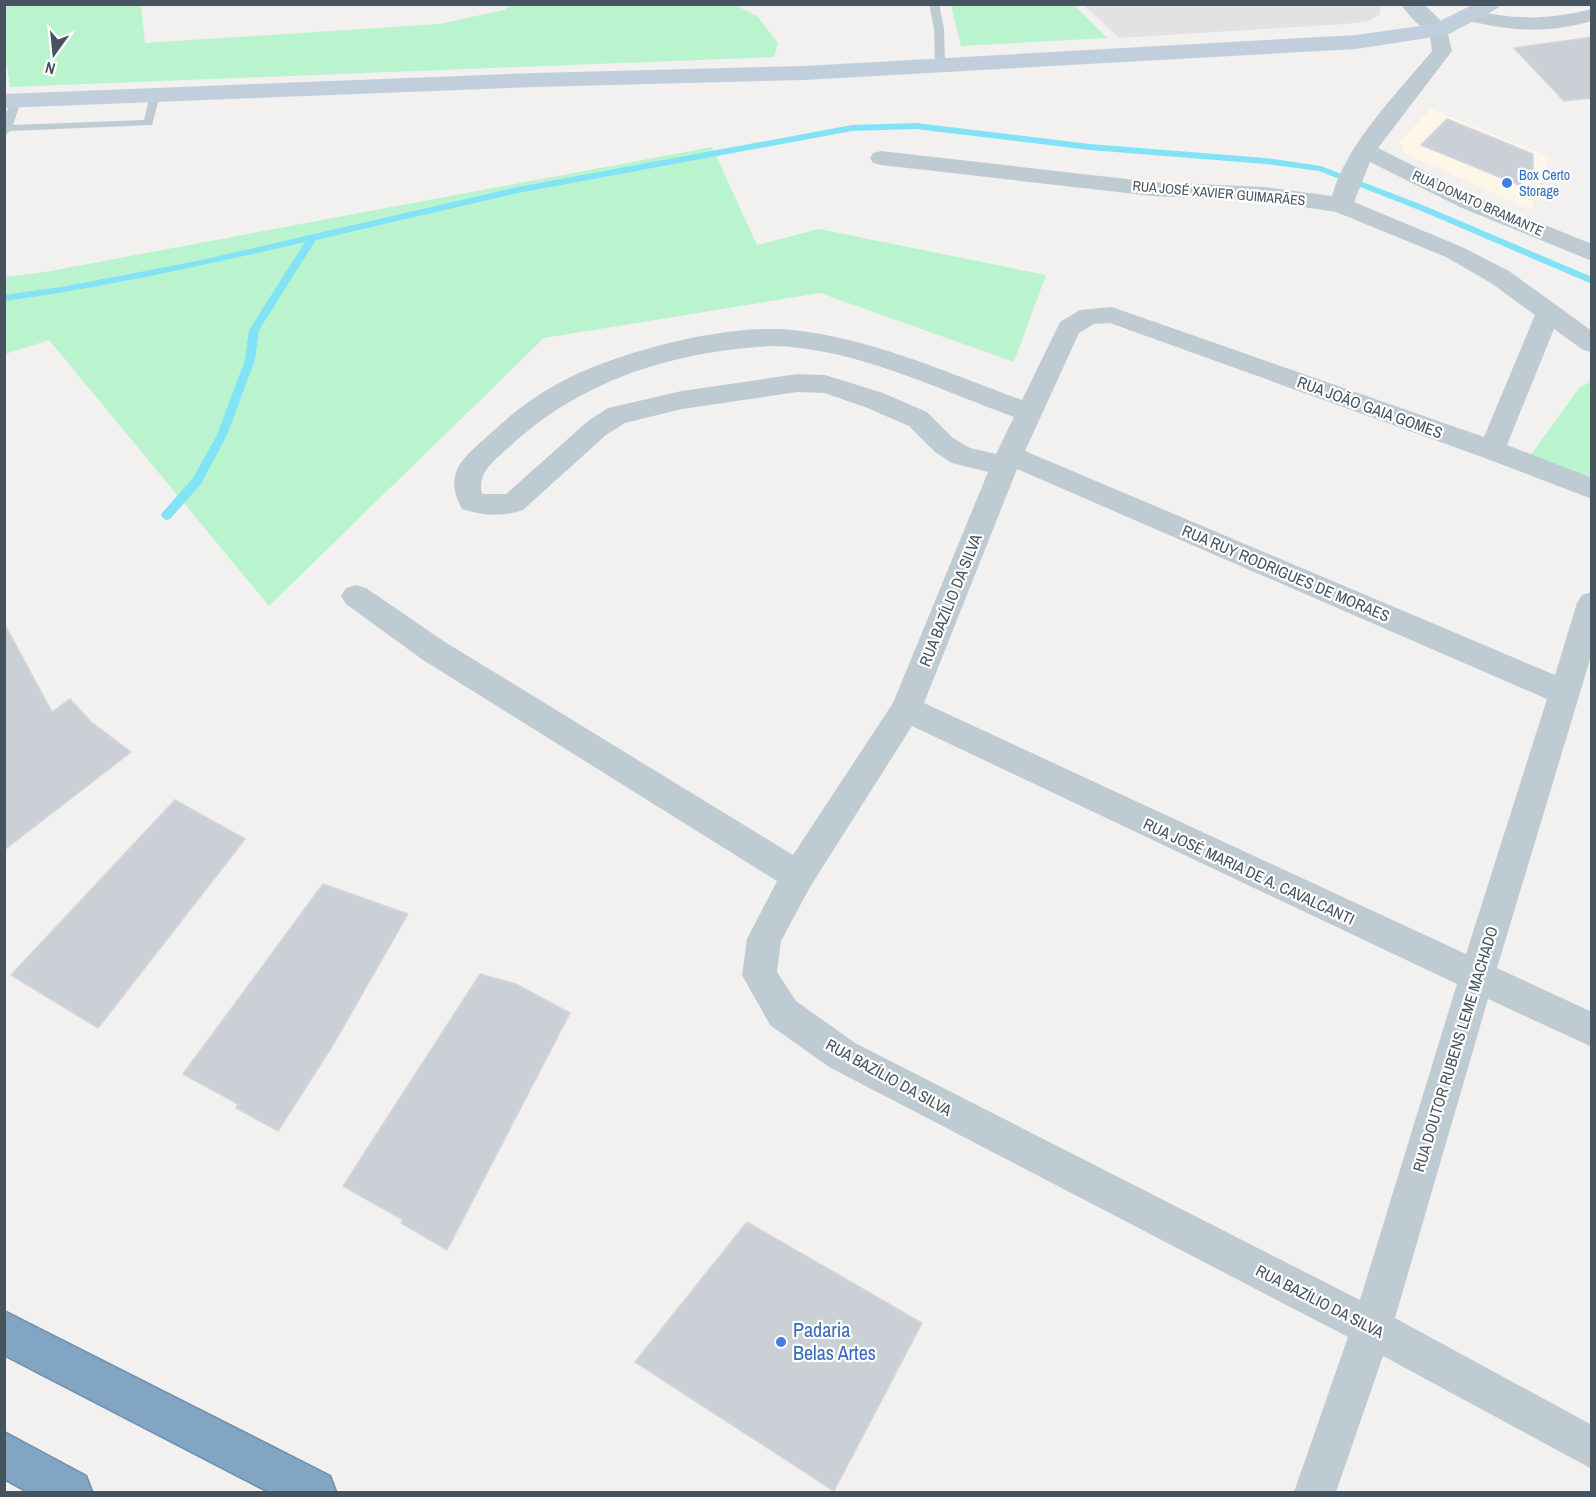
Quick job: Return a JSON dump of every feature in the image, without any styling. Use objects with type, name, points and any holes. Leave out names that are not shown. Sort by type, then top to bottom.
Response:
[{"type":"highway","points":[[4,1332],[314,1492]]},
{"type":"highway","points":[[4,1454],[70,1492]]},
{"type":"main road","points":[[10,101],[940,66],[1356,42],[1439,30],[1472,16],[1491,4]]},
{"type":"street","points":[[1342,201],[1366,151],[1442,51],[1439,30],[1411,4]]},
{"type":"street","points":[[1472,16],[1511,25],[1545,27],[1592,15]]},
{"type":"street","name":"RUA DONATO BRAMANTE","points":[[1366,151],[1470,203],[1592,253]]},
{"type":"street","name":"RUA JOSÉ XAVIER GUIMARÃES","points":[[881,158],[1153,189],[1264,194],[1342,201],[1454,252],[1500,277],[1592,344]]},
{"type":"street","points":[[1492,450],[1549,312]]},
{"type":"street","name":"RUA BAZÍLIO DA SILVA","points":[[1147,328],[1112,315],[1089,316],[1069,328],[1007,460],[906,710],[798,876],[764,939],[759,975],[783,1013],[842,1054],[1372,1328],[1592,1448]]},
{"type":"street","name":"RUA JOÃO GAIA GOMES","points":[[1147,328],[1492,450],[1592,489]]},
{"type":"street","name":"RUA RUY RODRIGUES DE MORAES","points":[[1029,413],[893,362],[821,343],[774,337],[690,348],[613,368],[564,388],[515,426],[467,472],[465,489],[472,502],[490,506],[513,503],[597,428],[617,415],[682,400],[797,383],[825,384],[874,400],[918,419],[944,445],[962,456],[1007,460],[1563,692]]},
{"type":"street","points":[[356,596],[434,651],[798,876]]},
{"type":"street","name":"RUA DOUTOR RUBENS LEME MACHADO","points":[[1315,1492],[1372,1328],[1476,978],[1592,603]]},
{"type":"street","name":"RUA JOSÉ MARIA DE A. CAVALCANTI","points":[[906,710],[1476,978],[1592,1030]]},
{"type":"lane","points":[[934,4],[939,28],[940,66]]},
{"type":"lane","points":[[10,101],[5,131],[148,123],[154,95]]},
{"type":"shaded area","points":[[1380,4],[1380,14],[1369,21],[1346,24],[1119,38],[1084,5]]},
{"type":"shaded area","name":"Box Certo Storage","points":[[1431,109],[1549,157],[1531,210],[1405,153],[1400,141]]},
{"type":"green space","points":[[4,5],[138,5],[141,7],[145,43],[439,24],[504,10],[510,5],[735,5],[757,16],[778,43],[774,57],[10,87],[5,53]]},
{"type":"green space","points":[[951,5],[1074,5],[1107,38],[961,46]]},
{"type":"green space","points":[[712,147],[757,245],[819,229],[1046,275],[1014,362],[820,293],[544,338],[269,606],[49,340],[5,354],[5,277],[45,272]]},
{"type":"green space","points":[[1591,382],[1591,481],[1527,460],[1580,387]]},
{"type":"building","points":[[1592,37],[1592,98],[1564,101],[1514,48]]},
{"type":"building","points":[[1447,119],[1533,154],[1533,169],[1519,185],[1421,145]]},
{"type":"building","points":[[4,623],[52,712],[70,699],[91,722],[131,752],[4,850]]},
{"type":"building","points":[[175,800],[245,839],[98,1028],[11,975]]},
{"type":"building","points":[[323,884],[408,914],[333,1045],[278,1131],[236,1108],[238,1104],[183,1074]]},
{"type":"building","points":[[480,974],[516,984],[570,1013],[447,1250],[401,1223],[403,1220],[343,1186]]},
{"type":"building","name":"Padaria Belas Artes","points":[[747,1222],[922,1323],[834,1491],[635,1362]]},
{"type":"waterway","points":[[313,237],[518,190],[852,128],[916,126],[1090,147],[1266,161],[1321,169],[1422,208],[1592,281]]},
{"type":"waterway","points":[[4,298],[67,289],[202,263],[313,237]]},
{"type":"waterway","points":[[166,516],[197,481],[222,435],[250,360],[254,330],[313,237]]},
{"type":"place","name":"Box Certo Storage","points":[[1507,183]]},
{"type":"place","name":"Padaria Belas Artes","points":[[781,1342]]}]
